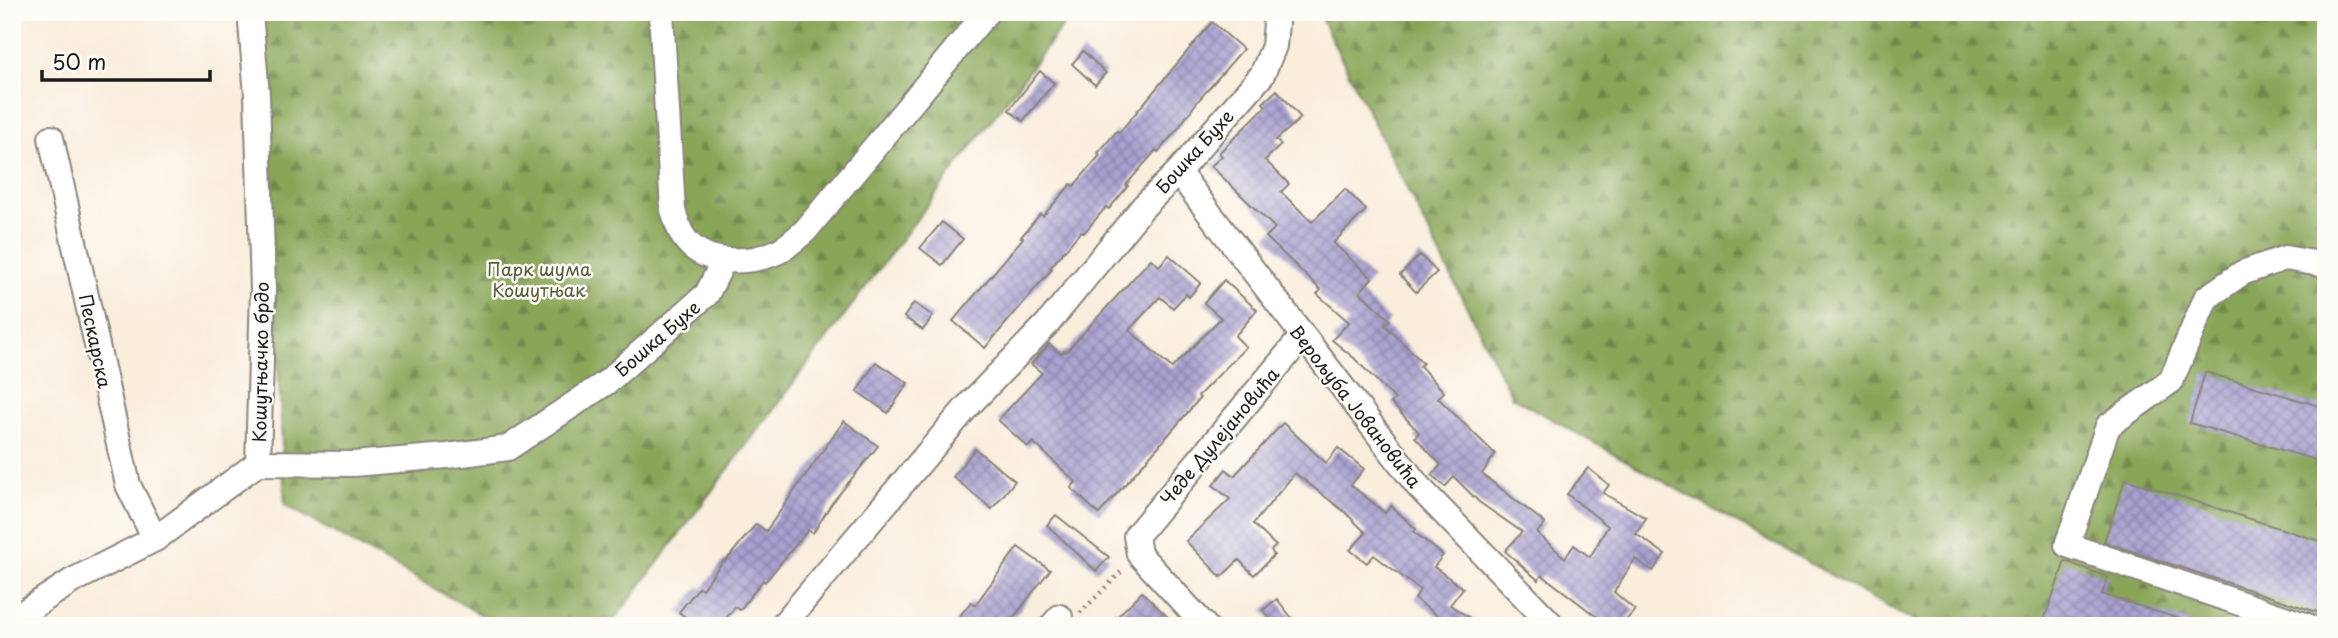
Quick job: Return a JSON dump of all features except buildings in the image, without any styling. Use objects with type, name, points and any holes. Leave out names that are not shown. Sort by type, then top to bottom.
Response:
[{"type":"street","name":"Кошутњачко брдо","points":[[12,620],[72,581],[155,539],[258,463],[263,290],[257,95],[250,12]]},
{"type":"street","points":[[661,12],[673,210],[683,237],[700,253],[724,260],[752,260],[781,250],[806,231],[987,12]]},
{"type":"street","name":"Бошка Бухе","points":[[782,626],[966,408],[1049,322],[1143,207],[1178,172],[1262,75],[1275,46],[1276,23],[1273,12]]},
{"type":"street","name":"Пескарска","points":[[51,138],[128,485],[155,539]]},
{"type":"street","name":"Верољуба Јовановића","points":[[1178,172],[1418,486],[1553,626]]},
{"type":"street","points":[[2308,626],[2067,545],[2108,426],[2171,381],[2206,298],[2242,273],[2285,258],[2326,265]]},
{"type":"street","name":"Бошка Бухе","points":[[258,463],[353,464],[508,448],[607,382],[707,294],[724,260]]},
{"type":"street","name":"Чеде Дулејановића","points":[[1138,545],[1302,337]]},
{"type":"street","points":[[1138,545],[1205,626]]},
{"type":"path","points":[[1056,621],[1078,615],[1138,545]]},
{"type":"green space","name":"Парк шума Кошутњак","points":[[261,12],[1073,12],[610,626],[501,626],[285,505]]},
{"type":"green space","points":[[1318,12],[2326,12],[2326,626],[1922,626],[1512,397]]}]
